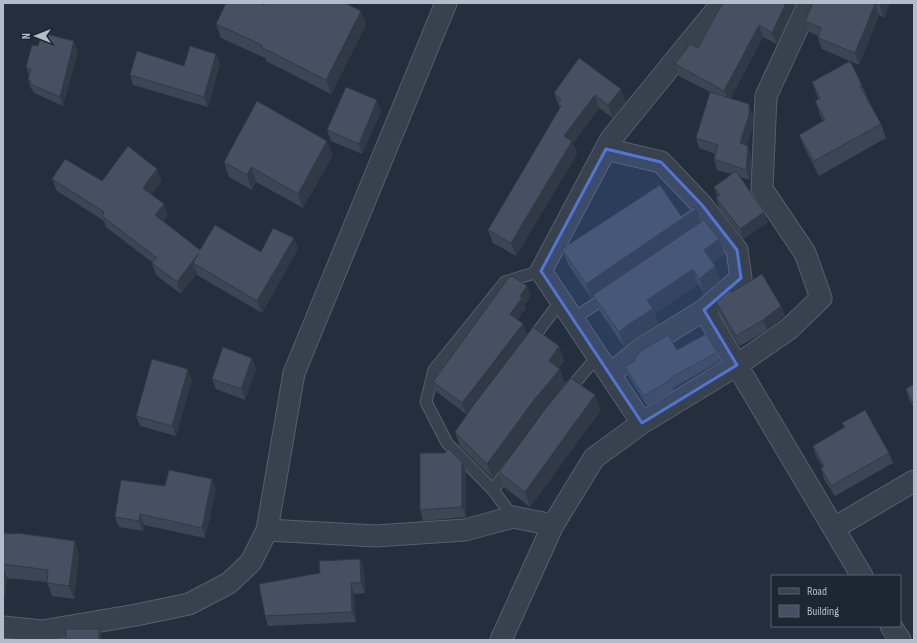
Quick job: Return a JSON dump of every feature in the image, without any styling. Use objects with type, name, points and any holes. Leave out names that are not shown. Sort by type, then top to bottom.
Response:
[{"type":"street","points":[[3,627],[42,635],[189,604],[229,583],[250,562],[267,530],[294,373],[446,3]]},
{"type":"street","points":[[642,423],[541,271],[611,139],[722,3]]},
{"type":"street","points":[[501,640],[553,525],[594,458],[642,423],[737,365],[789,329],[821,298],[805,253],[762,189],[766,96],[809,3]]},
{"type":"street","points":[[606,148],[661,162],[702,205],[712,224],[737,250],[741,278],[704,310],[641,349],[610,374]]},
{"type":"street","points":[[704,310],[861,575]]},
{"type":"street","points":[[834,528],[914,481]]},
{"type":"street","points":[[267,530],[376,536],[465,530],[513,517],[553,525]]},
{"type":"street","points":[[892,627],[900,640]]},
{"type":"lane","points":[[513,517],[493,490],[453,443],[447,443],[426,402],[434,370],[505,282],[541,271]]},
{"type":"lane","points":[[573,319],[618,288]]},
{"type":"lane","points":[[524,350],[561,302]]},
{"type":"lane","points":[[559,402],[598,356]]},
{"type":"lane","points":[[493,490],[517,458]]},
{"type":"highlighted area","points":[[606,149],[661,162],[702,205],[737,250],[741,278],[704,310],[737,365],[642,423],[541,271]]},
{"type":"building","points":[[226,3],[261,3],[264,5],[265,3],[345,3],[361,11],[326,80],[261,47],[262,45],[216,24]]},
{"type":"building","points":[[724,3],[786,3],[772,33],[759,25],[724,91],[675,64],[690,44],[698,48],[719,9]]},
{"type":"building","points":[[813,3],[881,3],[880,6],[875,4],[855,53],[818,38],[821,28],[805,21]]},
{"type":"building","points":[[42,33],[74,41],[60,97],[30,84],[31,81],[28,80],[31,69],[26,67],[32,45],[38,46]]},
{"type":"building","points":[[190,46],[216,54],[204,97],[130,75],[137,51],[184,66]]},
{"type":"building","points":[[579,58],[621,89],[608,105],[595,95],[564,136],[572,141],[511,243],[488,230],[561,106],[558,104],[561,99],[554,93]]},
{"type":"building","points":[[850,61],[862,85],[860,86],[881,124],[814,161],[799,135],[825,120],[815,101],[820,98],[812,82]]},
{"type":"building","points":[[346,87],[377,100],[359,144],[327,130]]},
{"type":"building","points":[[710,92],[749,104],[749,115],[740,143],[748,146],[746,170],[714,159],[718,145],[696,138]]},
{"type":"building","points":[[257,101],[327,141],[298,194],[251,167],[247,175],[224,162]]},
{"type":"building","points":[[128,146],[157,169],[143,188],[164,204],[155,215],[200,250],[215,225],[261,252],[273,228],[294,238],[257,301],[193,263],[198,254],[177,282],[152,263],[157,258],[102,216],[104,212],[52,179],[65,159],[102,181]]},
{"type":"building","points":[[736,171],[764,212],[740,229],[716,198],[720,195],[714,187]]},
{"type":"building","points":[[660,185],[681,216],[694,207],[696,209],[586,284],[562,249]]},
{"type":"building","points":[[704,220],[719,239],[704,250],[715,266],[699,279],[693,269],[647,300],[653,309],[619,332],[593,295]]},
{"type":"building","points":[[762,274],[781,306],[763,320],[736,336],[716,302],[730,290],[732,292]]},
{"type":"building","points":[[512,276],[527,286],[520,296],[522,298],[510,314],[523,324],[462,403],[433,382],[509,277]]},
{"type":"building","points":[[533,327],[559,346],[549,361],[560,369],[534,400],[487,464],[455,432],[472,407]]},
{"type":"building","points":[[706,334],[717,352],[669,379],[670,380],[644,396],[625,367],[636,360],[634,358],[644,349],[668,335],[677,350]]},
{"type":"building","points":[[223,347],[252,358],[241,389],[212,379]]},
{"type":"building","points":[[152,359],[188,369],[172,426],[136,416]]},
{"type":"building","points":[[571,378],[595,395],[525,492],[499,472],[545,409]]},
{"type":"building","points":[[914,384],[914,405],[906,389]]},
{"type":"building","points":[[865,410],[889,453],[831,486],[821,468],[824,466],[813,446],[845,427],[842,423]]},
{"type":"building","points":[[448,448],[462,462],[462,507],[420,510],[420,453],[445,453]]},
{"type":"building","points":[[169,470],[212,479],[202,528],[140,514],[139,521],[115,517],[121,480],[165,486]]},
{"type":"building","points":[[3,533],[17,533],[75,541],[69,586],[47,583],[48,570],[3,564]]},
{"type":"building","points":[[360,559],[361,583],[351,583],[352,612],[265,616],[259,584],[320,573],[319,561]]},
{"type":"building","points":[[66,629],[99,629],[99,640],[66,640]]}]
